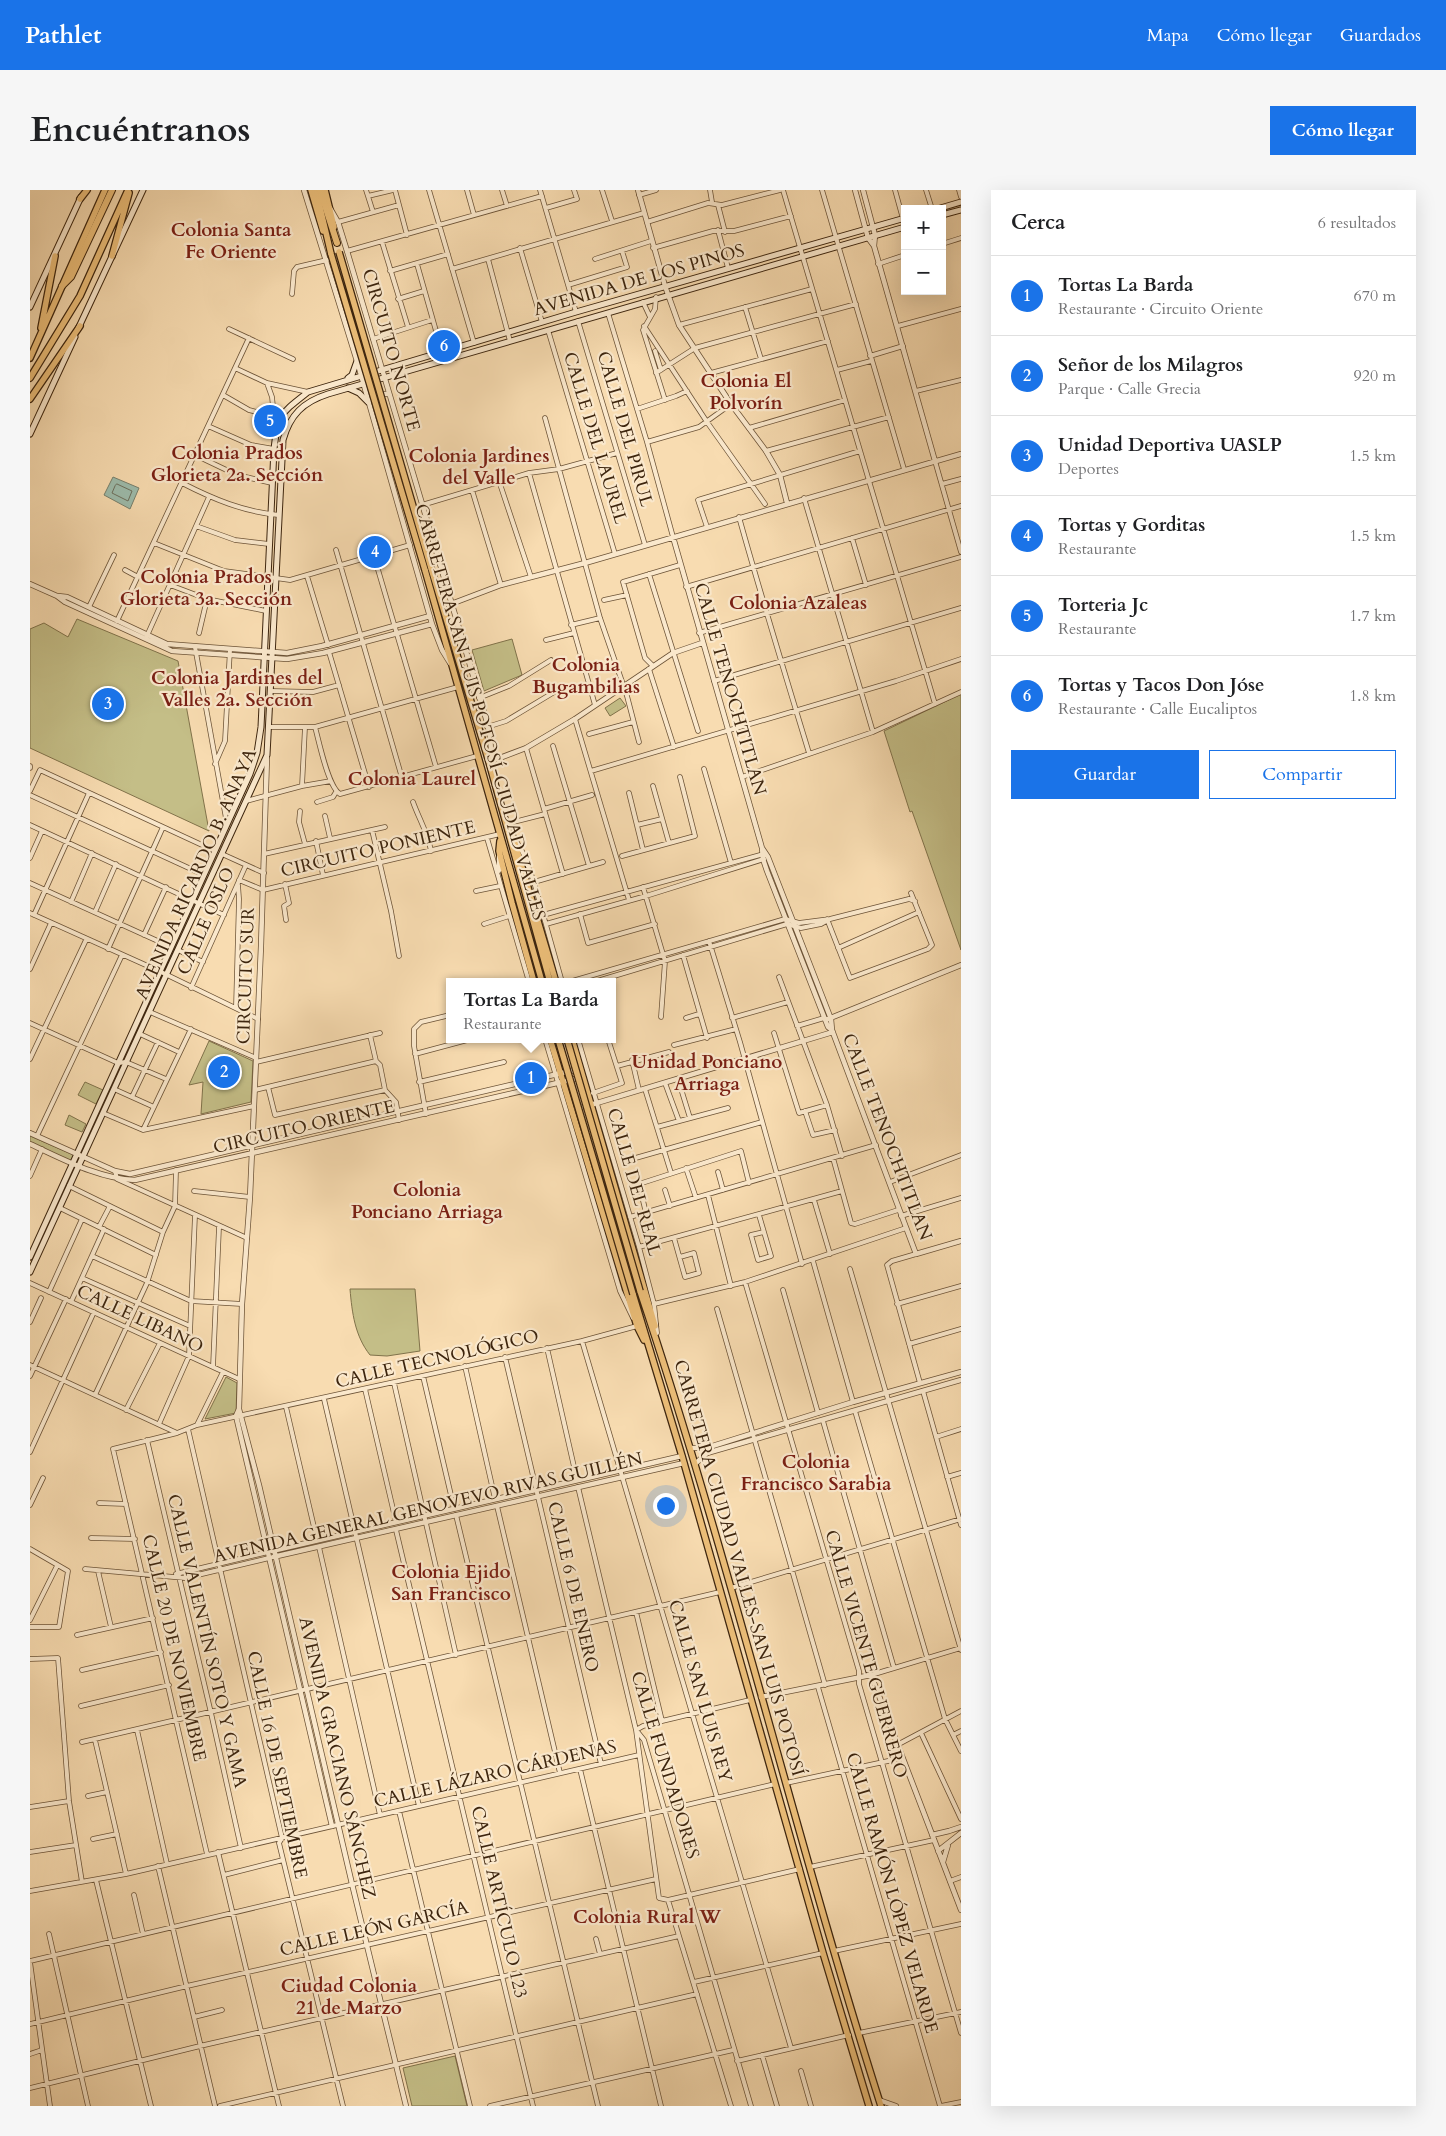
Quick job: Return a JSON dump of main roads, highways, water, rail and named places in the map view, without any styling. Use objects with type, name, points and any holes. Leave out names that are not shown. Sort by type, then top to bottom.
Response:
[{"type":"highway","points":[[62,286],[71,277],[112,190]]},
{"type":"highway","points":[[320,190],[337,243]]},
{"type":"main road","points":[[30,307],[80,199],[86,190]]},
{"type":"main road","points":[[30,358],[105,190]]},
{"type":"main road","points":[[112,256],[115,241],[128,205],[129,190]]},
{"type":"main road","points":[[30,378],[80,296],[129,190]]},
{"type":"main road","points":[[30,434],[143,190]]},
{"type":"main road","points":[[310,190],[328,244]]},
{"type":"main road","name":"CARRETERA SAN LUIS POTOSÍ-CIUDAD VALLES","points":[[316,190],[328,244],[328,257],[425,570],[541,978]]},
{"type":"main road","points":[[326,191],[337,243],[431,568],[555,978]]},
{"type":"main road","points":[[946,206],[961,202]]},
{"type":"main road","points":[[946,214],[961,210]]},
{"type":"main road","name":"AVENIDA DE LOS PINOS","points":[[346,380],[901,219]]},
{"type":"main road","name":"AVENIDA DE LOS PINOS","points":[[385,378],[608,313],[656,297],[901,228]]},
{"type":"main road","points":[[38,340],[55,256]]},
{"type":"main road","points":[[30,399],[80,326]]},
{"type":"main road","points":[[304,405],[300,398],[308,392],[346,380],[352,375],[357,361]]},
{"type":"main road","name":"AVENIDA RICARDO B. ANAYA","points":[[30,1272],[267,755],[283,440],[290,421],[304,405],[320,396],[385,378]]},
{"type":"main road","points":[[347,388],[359,393],[368,402]]},
{"type":"main road","name":"AVENIDA RICARDO B. ANAYA","points":[[30,1257],[250,774],[257,753],[261,727],[272,482],[277,417],[300,398]]},
{"type":"main road","points":[[30,425],[39,414]]},
{"type":"main road","points":[[509,829],[523,888],[549,978]]},
{"type":"main road","points":[[500,834],[499,851],[533,978]]},
{"type":"main road","points":[[551,1043],[557,1074],[580,1143],[599,1212],[637,1326],[648,1346]]},
{"type":"main road","points":[[559,1043],[627,1294],[648,1346],[682,1456],[750,1700],[849,2036],[867,2105]]},
{"type":"main road","name":"CARRETERA CIUDAD VALLES-SAN LUIS POTOSÍ","points":[[568,1043],[640,1291],[695,1464],[834,1950],[880,2103]]},
{"type":"main road","points":[[573,1043],[583,1067],[594,1104],[600,1135],[657,1333],[660,1350]]},
{"type":"main road","points":[[555,1057],[566,1058],[576,1052]]},
{"type":"main road","points":[[580,1143],[588,1132],[600,1135]]},
{"type":"water","points":[[113,477],[139,488],[130,509],[104,495]]},
{"type":"place","name":"Tortas y Tacos Don Jóse","points":[[444,346]]},
{"type":"place","name":"Torteria Jc","points":[[270,421]]},
{"type":"place","name":"Tortas y Gorditas","points":[[375,552]]},
{"type":"place","name":"Unidad Deportiva UASLP","points":[[108,704]]},
{"type":"place","name":"Señor de los Milagros","points":[[224,1072]]},
{"type":"place","name":"Tortas La Barda","points":[[531,1078]]},
{"type":"district","name":"Colonia Santa Fe Oriente","points":[[231,241]]},
{"type":"district","name":"Colonia El Polvorín","points":[[746,392]]},
{"type":"district","name":"Colonia Prados Glorieta 2a. Sección","points":[[237,464]]},
{"type":"district","name":"Colonia Jardines del Valle","points":[[479,467]]},
{"type":"district","name":"Colonia Prados Glorieta 3a. Sección","points":[[206,588]]},
{"type":"district","name":"Colonia Azaleas","points":[[798,603]]},
{"type":"district","name":"Colonia Bugambilias","points":[[586,676]]},
{"type":"district","name":"Colonia Jardines del Valles 2a. Sección","points":[[237,689]]},
{"type":"district","name":"Colonia Laurel","points":[[412,779]]},
{"type":"district","name":"Unidad Ponciano Arriaga","points":[[707,1073]]},
{"type":"district","name":"Colonia Ponciano Arriaga","points":[[427,1201]]},
{"type":"district","name":"Colonia Francisco Sarabia","points":[[816,1473]]},
{"type":"district","name":"Colonia Ejido San Francisco","points":[[451,1583]]},
{"type":"district","name":"Colonia Rural W","points":[[647,1917]]},
{"type":"district","name":"Ciudad Colonia 21 de Marzo","points":[[349,1997]]}]
